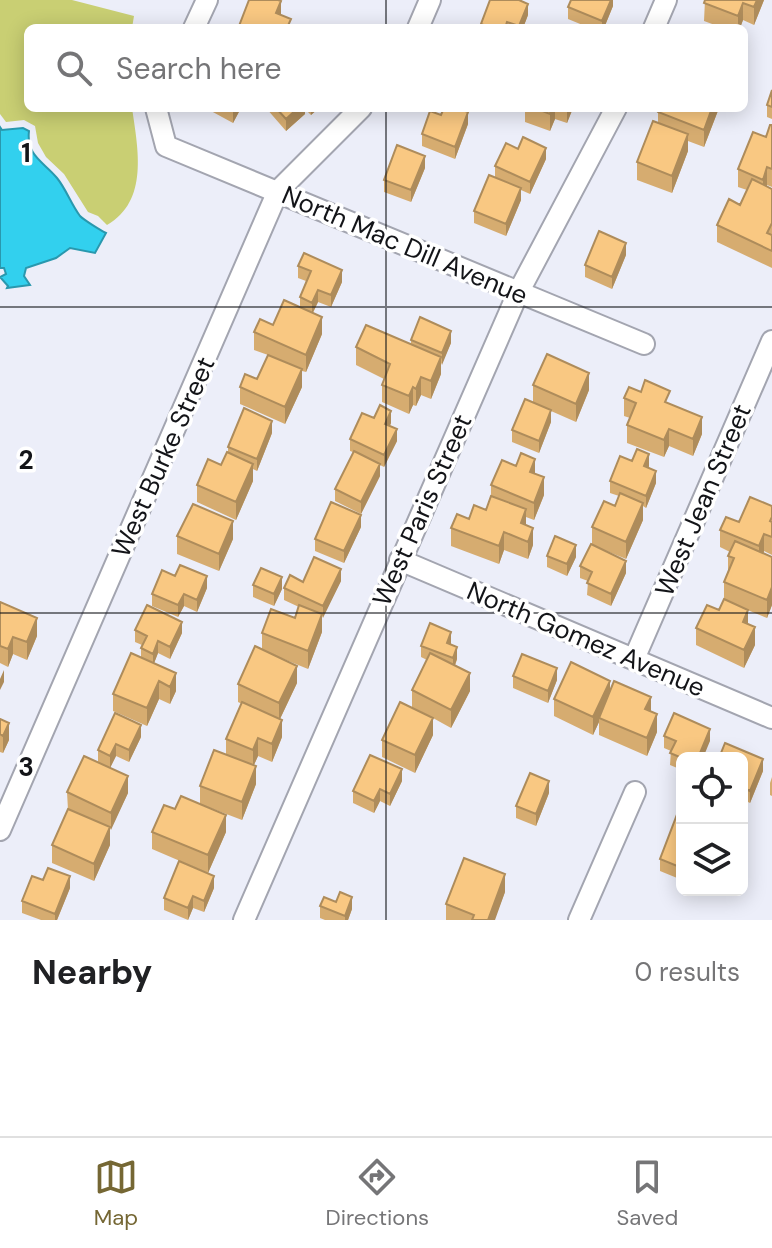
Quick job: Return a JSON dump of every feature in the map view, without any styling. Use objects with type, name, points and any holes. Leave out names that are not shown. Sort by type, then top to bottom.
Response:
[{"type":"street","points":[[196,24],[207,0]]},
{"type":"street","points":[[420,24],[430,0]]},
{"type":"street","points":[[656,24],[666,0]]},
{"type":"street","name":"North Mac Dill Avenue","points":[[157,112],[166,146],[644,344]]},
{"type":"street","name":"West Burke Street","points":[[0,830],[278,191],[357,112]]},
{"type":"street","name":"West Paris Street","points":[[244,920],[518,293],[614,112]]},
{"type":"street","name":"West Jean Street","points":[[634,659],[772,341]]},
{"type":"street","name":"North Gomez Avenue","points":[[400,560],[772,718]]},
{"type":"street","points":[[579,920],[635,792]]},
{"type":"green space","points":[[0,0],[72,0],[134,16],[133,24],[24,24],[24,112],[133,112],[138,157],[135,188],[120,215],[107,225],[88,212],[64,174],[46,157],[38,143],[35,126],[24,120],[6,122],[0,114]]},
{"type":"water","points":[[0,127],[2,130],[23,128],[29,131],[33,153],[60,182],[80,216],[106,233],[95,253],[70,248],[56,258],[26,268],[24,276],[30,285],[7,288],[0,277],[6,274],[4,268],[0,268]]},
{"type":"building","points":[[249,0],[281,1],[276,13],[291,19],[289,24],[240,24]]},
{"type":"building","points":[[490,0],[519,0],[528,4],[520,24],[481,24]]},
{"type":"building","points":[[571,0],[611,0],[602,21],[568,7]]},
{"type":"building","points":[[705,0],[757,0],[754,7],[743,3],[738,16],[704,3]]},
{"type":"building","points":[[772,90],[772,107],[767,105]]},
{"type":"building","points":[[280,112],[294,112],[286,119]]},
{"type":"building","points":[[430,112],[441,115],[442,112],[468,112],[455,147],[422,134]]},
{"type":"building","points":[[658,112],[711,112],[704,130]]},
{"type":"building","points":[[653,121],[688,134],[672,176],[637,162]]},
{"type":"building","points":[[770,125],[772,169],[767,167],[763,180],[738,169],[753,132],[766,137]]},
{"type":"building","points":[[523,137],[546,148],[530,182],[495,166],[506,143],[518,149]]},
{"type":"building","points":[[397,145],[425,156],[411,190],[384,180]]},
{"type":"building","points":[[489,175],[521,188],[506,224],[474,211]]},
{"type":"building","points":[[752,179],[772,189],[772,223],[767,233],[772,235],[772,251],[717,225],[729,199],[740,205]]},
{"type":"building","points":[[599,231],[626,243],[612,277],[585,265]]},
{"type":"building","points":[[304,253],[342,270],[331,295],[318,290],[312,303],[300,297],[311,271],[298,266]]},
{"type":"building","points":[[284,300],[322,317],[306,355],[254,332],[260,319],[273,325]]},
{"type":"building","points":[[420,317],[451,331],[442,353],[411,340]]},
{"type":"building","points":[[366,325],[441,357],[431,381],[421,377],[409,396],[382,385],[390,364],[356,347]]},
{"type":"building","points":[[547,354],[589,373],[576,404],[533,385]]},
{"type":"building","points":[[268,355],[302,369],[285,407],[240,387],[245,374],[257,379]]},
{"type":"building","points":[[645,380],[670,391],[665,402],[702,417],[693,439],[669,429],[664,440],[627,425],[636,403],[624,398],[629,387],[641,392]]},
{"type":"building","points":[[525,399],[551,410],[539,441],[512,430]]},
{"type":"building","points":[[380,405],[391,411],[385,424],[397,429],[384,455],[350,439],[362,413],[374,418]]},
{"type":"building","points":[[244,408],[272,421],[257,459],[228,447]]},
{"type":"building","points":[[637,449],[649,454],[644,466],[656,471],[646,496],[610,481],[620,456],[632,461]]},
{"type":"building","points":[[354,451],[380,464],[361,502],[335,489]]},
{"type":"building","points":[[227,452],[253,464],[236,502],[197,485],[208,459],[221,465]]},
{"type":"building","points":[[521,453],[535,459],[530,472],[544,477],[534,503],[491,485],[502,460],[516,466]]},
{"type":"building","points":[[620,493],[643,503],[626,542],[592,527],[604,501],[615,506]]},
{"type":"building","points":[[491,496],[526,509],[521,523],[533,528],[528,542],[504,532],[499,546],[451,528],[457,514],[469,519],[474,505],[486,510]]},
{"type":"building","points":[[750,497],[772,506],[772,537],[764,534],[759,546],[720,530],[726,517],[739,522]]},
{"type":"building","points":[[331,502],[361,515],[344,551],[315,539]]},
{"type":"building","points":[[193,504],[233,521],[219,554],[177,536]]},
{"type":"building","points":[[555,536],[576,545],[567,564],[547,556]]},
{"type":"building","points":[[735,541],[772,557],[772,587],[767,600],[724,582],[734,558],[728,556]]},
{"type":"building","points":[[591,544],[626,561],[611,594],[587,583],[592,572],[580,566]]},
{"type":"building","points":[[314,557],[341,569],[323,606],[284,588],[290,575],[303,582]]},
{"type":"building","points":[[180,565],[207,576],[197,600],[184,594],[178,605],[152,594],[162,570],[175,576]]},
{"type":"building","points":[[261,568],[282,577],[274,594],[253,585]]},
{"type":"building","points":[[724,599],[748,610],[743,622],[755,627],[744,650],[696,628],[707,605],[719,610]]},
{"type":"building","points":[[0,602],[37,618],[27,642],[13,637],[8,649],[0,646]]},
{"type":"building","points":[[147,605],[182,622],[170,647],[158,641],[153,654],[141,648],[147,636],[135,630]]},
{"type":"building","points":[[299,605],[322,614],[308,651],[262,633],[271,609],[295,618]]},
{"type":"building","points":[[430,623],[451,632],[447,643],[457,647],[453,658],[421,646]]},
{"type":"building","points":[[255,646],[297,666],[279,703],[238,684]]},
{"type":"building","points":[[131,653],[176,673],[170,687],[159,681],[147,708],[113,694]]},
{"type":"building","points":[[430,653],[470,673],[451,710],[412,690]]},
{"type":"building","points":[[522,654],[557,668],[548,691],[513,676]]},
{"type":"building","points":[[571,662],[610,681],[593,717],[554,699]]},
{"type":"building","points":[[614,681],[651,697],[645,709],[657,714],[647,738],[599,718]]},
{"type":"building","points":[[242,702],[282,720],[272,744],[258,738],[253,750],[226,739]]},
{"type":"building","points":[[400,702],[433,718],[415,755],[382,740]]},
{"type":"building","points":[[115,713],[141,725],[129,750],[116,744],[110,756],[98,750]]},
{"type":"building","points":[[674,713],[710,729],[700,752],[676,752],[676,756],[670,753],[676,741],[664,736]]},
{"type":"building","points":[[0,719],[9,723],[3,736],[0,734]]},
{"type":"building","points":[[725,743],[746,752],[721,752]]},
{"type":"building","points":[[214,750],[256,766],[242,802],[200,786]]},
{"type":"building","points":[[748,753],[763,759],[748,790]]},
{"type":"building","points":[[370,755],[402,769],[390,794],[380,789],[374,801],[353,791]]},
{"type":"building","points":[[84,756],[128,776],[111,813],[67,792]]},
{"type":"building","points":[[530,773],[549,781],[536,814],[516,806]]},
{"type":"building","points":[[181,796],[226,815],[208,855],[152,832],[164,805],[175,809]]},
{"type":"building","points":[[68,809],[110,827],[94,864],[52,845]]},
{"type":"building","points":[[676,817],[676,866],[660,859]]},
{"type":"building","points":[[464,858],[505,874],[488,920],[472,920],[474,915],[446,904]]},
{"type":"building","points":[[179,861],[214,876],[204,901],[193,896],[188,908],[164,898]]},
{"type":"building","points":[[48,868],[70,876],[55,914],[22,901],[32,876],[43,880]]},
{"type":"building","points":[[340,892],[352,897],[345,916],[320,906],[324,897],[336,902]]}]
